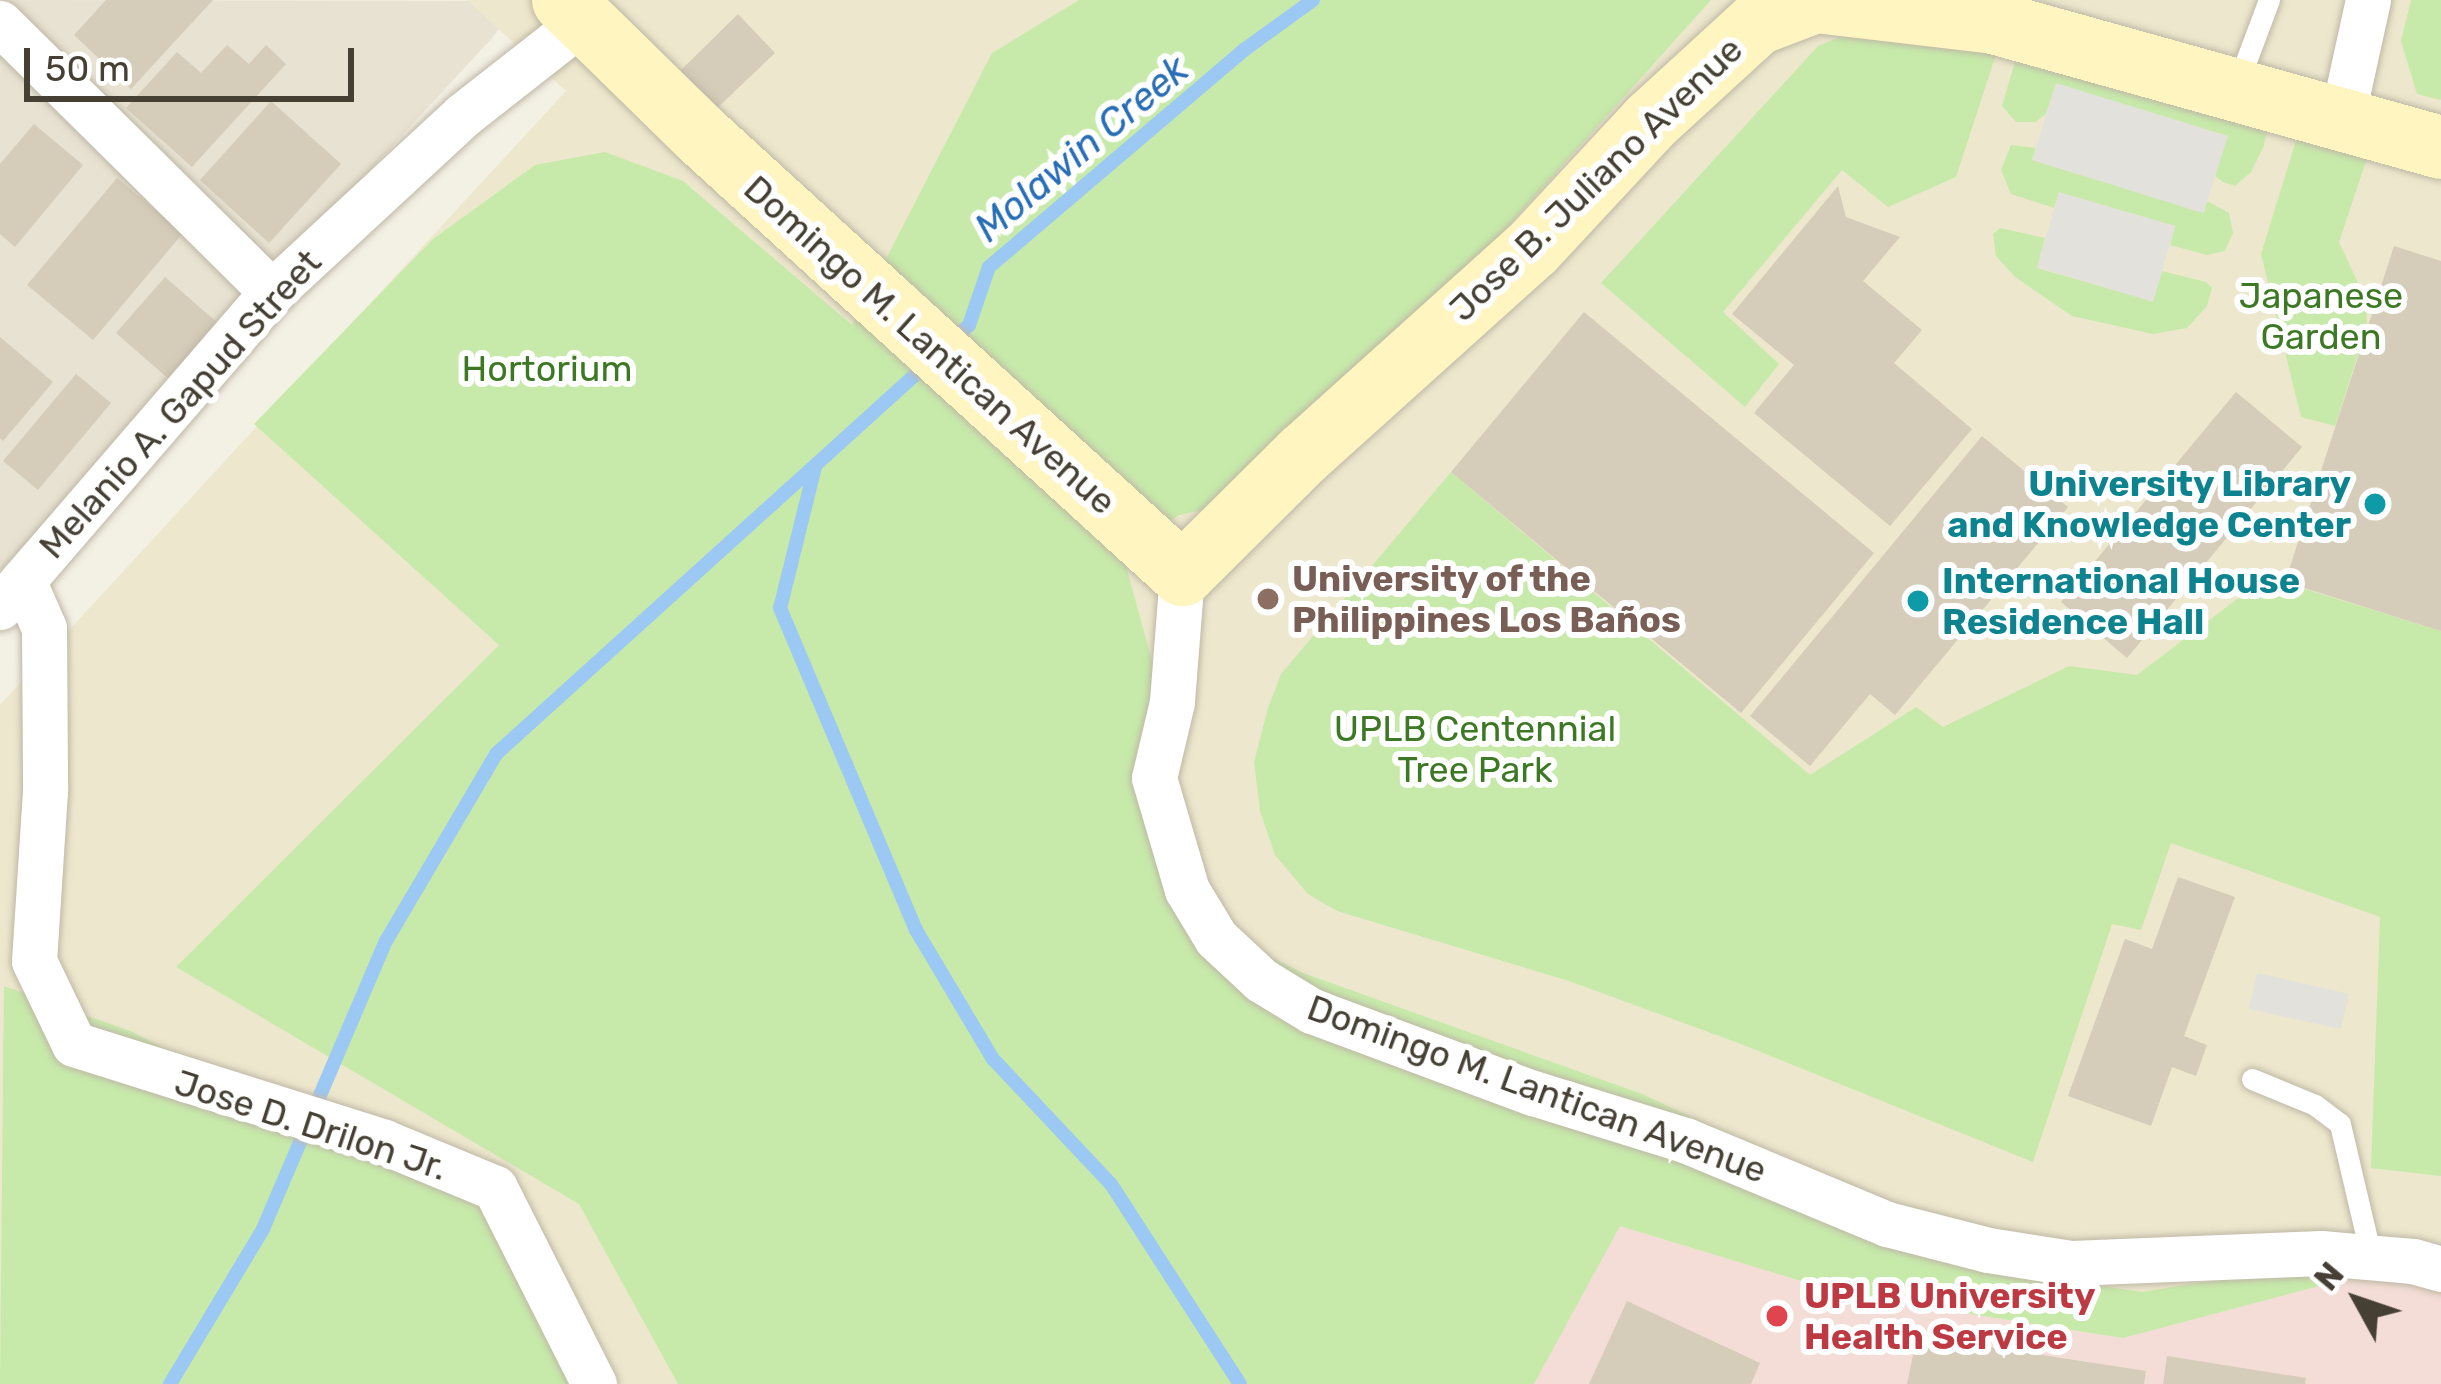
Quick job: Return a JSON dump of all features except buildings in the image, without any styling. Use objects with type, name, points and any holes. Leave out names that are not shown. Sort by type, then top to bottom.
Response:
[{"type":"street","points":[[2342,118],[2368,0]]},
{"type":"street","name":"Jose B. Juliano Avenue","points":[[1182,574],[1303,454],[1532,248],[1650,121],[1757,22],[1815,2],[1857,2],[1993,22],[2441,147]]},
{"type":"street","name":"Domingo M. Lantican Avenue","points":[[582,8],[702,136],[1182,574],[1172,702],[1154,778],[1182,873],[1216,938],[1261,980],[1312,1011],[1533,1093],[1685,1139],[1887,1223],[1988,1250],[2071,1263],[2260,1253],[2417,1256]]},
{"type":"street","name":"Melanio A. Gapud Street","points":[[11,593],[272,292],[582,8]]},
{"type":"street","points":[[0,23],[272,292]]},
{"type":"street","name":"Jose D. Drilon Jr.","points":[[11,593],[44,628],[45,790],[17,955],[74,1044],[142,1070],[384,1142],[495,1188],[594,1384]]},
{"type":"lane","points":[[2235,92],[2269,0]]},
{"type":"lane","points":[[2252,1079],[2315,1106],[2340,1124],[2417,1256]]},
{"type":"shaded area","points":[[0,0],[518,1],[492,38],[0,571]]},
{"type":"shaded area","name":"University of the Philippines Los Baños","points":[[467,0],[2441,0],[2441,1384],[0,1384],[0,705],[566,91]]},
{"type":"shaded area","points":[[2056,83],[2228,136],[2203,213],[2032,160]]},
{"type":"shaded area","points":[[2059,192],[2175,226],[2153,302],[2037,267]]},
{"type":"shaded area","points":[[2257,973],[2349,994],[2341,1029],[2249,1009]]},
{"type":"shaded area","name":"UPLB University Health Service","points":[[1619,1226],[1844,1294],[2123,1338],[2372,1272],[2441,1283],[2441,1384],[1534,1384]]},
{"type":"green space","name":"Hortorium","points":[[1079,0],[1711,0],[1422,322],[1203,510],[1179,515],[1144,539],[1125,562],[1156,676],[1185,852],[1232,938],[1303,973],[1642,1094],[1825,1179],[1988,1269],[2142,1292],[2325,1262],[2372,1272],[2123,1338],[1844,1294],[1620,1226],[1534,1384],[678,1384],[579,1204],[176,967],[499,645],[254,424],[433,239],[535,165],[605,152],[683,181],[852,325],[992,53]]},
{"type":"green space","points":[[2411,0],[2441,0],[2441,100],[2417,94],[2401,41]]},
{"type":"green space","points":[[1866,27],[1999,45],[1956,177],[1888,207],[1842,170],[1723,312],[1779,364],[1745,407],[1601,283],[1818,46]]},
{"type":"green space","points":[[2019,48],[2268,129],[2263,148],[2251,172],[2235,186],[2215,176],[2227,136],[2056,84],[2046,114],[2035,122],[2016,122],[2002,106]]},
{"type":"green space","name":"Japanese Garden","points":[[2303,118],[2372,143],[2339,242],[2366,300],[2367,326],[2335,426],[2301,417],[2261,254]]},
{"type":"green space","points":[[2011,145],[2036,148],[2032,160],[2204,212],[2207,201],[2229,213],[2233,233],[2225,251],[2207,255],[2170,245],[2175,226],[2059,193],[2054,208],[2011,194],[2001,170]]},
{"type":"green space","points":[[2000,228],[2045,238],[2037,268],[2153,301],[2162,271],[2206,282],[2212,288],[2207,306],[2187,328],[2153,334],[2072,316],[2015,277],[1996,256],[1993,234]]},
{"type":"green space","name":"UPLB Centennial Tree Park","points":[[1451,472],[1810,775],[1916,707],[1943,727],[2069,666],[2137,675],[2266,577],[2441,631],[2441,1176],[2371,1168],[2380,917],[2171,843],[2141,930],[2112,924],[2033,1162],[1741,1044],[1569,981],[1337,911],[1308,894],[1275,855],[1260,811],[1254,762],[1268,708],[1281,674]]},
{"type":"green space","points":[[4,986],[130,1031],[499,1215],[572,1384],[0,1384]]},
{"type":"waterway","name":"Molawin Creek","points":[[951,342],[969,325],[989,267],[1244,50],[1313,0]]},
{"type":"waterway","points":[[170,1384],[263,1229],[386,941],[496,754],[926,365]]},
{"type":"waterway","points":[[815,467],[780,608],[916,930],[993,1059],[1111,1184],[1240,1384]]},
{"type":"place","name":"University Library and Knowledge Center","points":[[2375,504]]},
{"type":"place","name":"University of the Philippines Los Baños","points":[[1268,599]]},
{"type":"place","name":"International House Residence Hall","points":[[1918,601]]},
{"type":"place","name":"UPLB University Health Service","points":[[1777,1316]]}]
